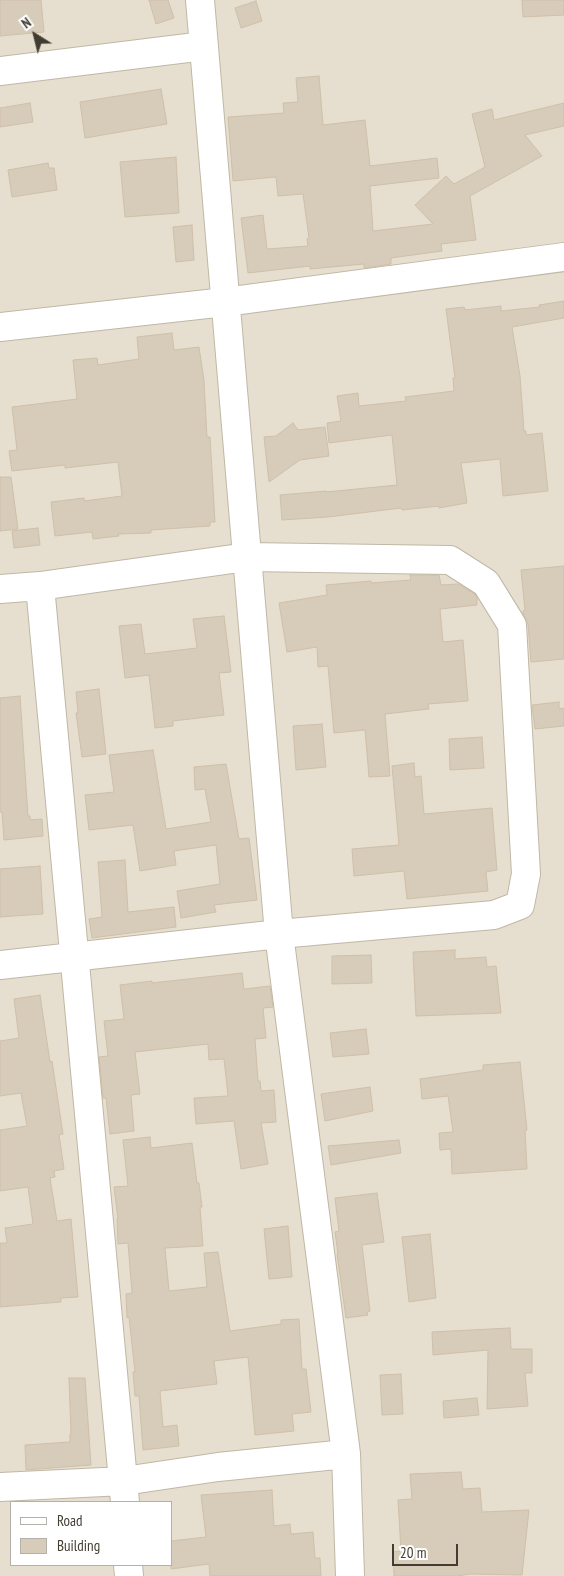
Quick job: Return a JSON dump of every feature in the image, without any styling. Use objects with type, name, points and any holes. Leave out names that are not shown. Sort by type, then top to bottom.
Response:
[{"type":"street","points":[[200,0],[279,934],[346,1454],[350,1576]]},
{"type":"street","points":[[0,71],[204,46]]},
{"type":"street","points":[[0,326],[225,302],[564,257]]},
{"type":"street","points":[[0,588],[40,586],[247,557],[450,560],[486,583],[512,626],[526,874],[520,905],[494,915],[279,934],[0,965]]},
{"type":"street","points":[[40,586],[124,1491]]},
{"type":"street","points":[[0,1487],[124,1491],[218,1467],[346,1454]]},
{"type":"shaded area","points":[[0,0],[564,0],[564,1576],[0,1576]]},
{"type":"building","points":[[0,0],[41,0],[44,32],[0,36]]},
{"type":"building","points":[[149,0],[168,0],[174,18],[156,24]]},
{"type":"building","points":[[522,0],[564,0],[564,15],[523,17]]},
{"type":"building","points":[[256,1],[262,21],[241,28],[235,8]]},
{"type":"building","points":[[319,76],[323,125],[365,120],[370,166],[437,158],[439,178],[370,186],[373,231],[433,224],[415,205],[446,176],[454,184],[485,167],[472,114],[492,109],[494,120],[564,103],[564,126],[525,135],[542,156],[470,196],[476,240],[441,244],[442,251],[391,258],[391,264],[364,268],[364,264],[310,269],[310,266],[248,273],[241,218],[263,215],[267,249],[308,246],[307,239],[309,238],[303,194],[278,196],[276,177],[233,181],[228,117],[284,113],[283,103],[298,102],[296,78]]},
{"type":"building","points":[[161,89],[167,124],[85,138],[80,102]]},
{"type":"building","points":[[30,103],[33,122],[0,127],[0,108]]},
{"type":"building","points":[[176,157],[179,213],[125,217],[120,162]]},
{"type":"building","points":[[48,163],[49,168],[54,168],[57,190],[12,197],[8,170]]},
{"type":"building","points":[[192,225],[194,260],[176,262],[173,227]]},
{"type":"building","points":[[564,301],[564,318],[512,327],[520,376],[524,431],[526,431],[526,435],[542,433],[548,491],[503,496],[500,459],[461,463],[467,503],[439,508],[439,506],[402,510],[401,508],[328,517],[282,520],[280,495],[397,485],[392,435],[329,443],[327,423],[341,421],[337,396],[358,393],[359,406],[406,401],[405,397],[454,391],[453,378],[455,378],[446,309],[464,307],[465,310],[501,306],[501,311],[540,307],[539,305]]},
{"type":"building","points":[[172,333],[174,350],[199,347],[204,381],[207,437],[210,437],[215,522],[210,522],[210,526],[151,530],[151,533],[118,534],[119,536],[93,539],[92,532],[55,536],[51,502],[84,498],[84,501],[122,496],[118,462],[12,471],[9,451],[17,450],[12,407],[77,399],[73,360],[97,358],[98,365],[139,359],[137,337]]},
{"type":"building","points":[[293,423],[298,430],[325,427],[329,456],[300,460],[269,482],[264,437],[276,436]]},
{"type":"building","points":[[0,477],[11,477],[18,529],[0,531]]},
{"type":"building","points":[[38,528],[40,545],[14,548],[12,531]]},
{"type":"building","points":[[564,566],[564,659],[531,662],[528,624],[523,614],[525,610],[521,570]]},
{"type":"building","points":[[410,575],[439,575],[441,585],[458,584],[475,594],[477,598],[477,605],[440,609],[443,642],[463,640],[468,701],[428,704],[429,709],[385,714],[390,776],[369,777],[365,730],[334,733],[328,666],[318,667],[317,647],[287,652],[279,603],[327,595],[326,585],[411,580]]},
{"type":"building","points":[[224,616],[231,672],[219,673],[224,715],[173,721],[173,726],[155,728],[149,675],[125,678],[119,626],[141,624],[145,654],[197,648],[193,619]]},
{"type":"building","points":[[99,689],[106,754],[82,757],[76,713],[78,713],[76,692]]},
{"type":"building","points":[[20,696],[28,816],[30,816],[30,820],[42,819],[43,836],[4,840],[2,812],[0,812],[0,698]]},
{"type":"building","points":[[559,702],[559,709],[564,708],[564,726],[535,729],[532,705]]},
{"type":"building","points":[[322,724],[326,767],[296,770],[293,726]]},
{"type":"building","points":[[482,737],[484,768],[450,770],[449,739]]},
{"type":"building","points":[[153,750],[166,829],[211,822],[205,789],[195,790],[194,767],[226,764],[239,839],[249,838],[257,900],[214,905],[216,912],[181,918],[177,891],[220,884],[216,845],[174,851],[176,865],[140,871],[133,825],[89,830],[85,795],[114,792],[109,755]]},
{"type":"building","points":[[414,763],[415,777],[421,776],[424,814],[492,808],[497,870],[486,872],[488,891],[407,899],[404,871],[354,876],[352,849],[399,845],[392,766]]},
{"type":"building","points":[[125,860],[128,912],[174,907],[176,927],[92,938],[89,919],[102,917],[98,862]]},
{"type":"building","points":[[40,866],[43,914],[0,917],[0,869]]},
{"type":"building","points":[[455,950],[455,959],[486,957],[487,967],[496,966],[501,1013],[416,1016],[413,952]]},
{"type":"building","points":[[371,955],[372,983],[332,984],[332,956]]},
{"type":"building","points":[[242,973],[244,989],[270,986],[273,1007],[263,1008],[266,1038],[255,1039],[258,1081],[260,1081],[261,1091],[274,1090],[276,1122],[261,1123],[268,1164],[241,1169],[234,1121],[196,1124],[194,1098],[228,1096],[224,1059],[209,1060],[208,1044],[135,1052],[140,1094],[131,1095],[134,1131],[110,1134],[106,1098],[103,1098],[99,1057],[108,1056],[104,1021],[124,1019],[120,985]]},
{"type":"building","points":[[40,995],[63,1134],[59,1135],[64,1169],[54,1171],[55,1177],[50,1178],[57,1221],[71,1219],[78,1297],[61,1298],[61,1302],[0,1307],[0,1243],[7,1243],[5,1228],[33,1224],[28,1187],[0,1191],[0,1130],[27,1126],[21,1093],[0,1096],[0,1041],[19,1038],[14,999]]},
{"type":"building","points":[[366,1029],[369,1054],[333,1057],[330,1033]]},
{"type":"building","points":[[520,1062],[527,1130],[525,1130],[527,1169],[452,1174],[451,1149],[440,1150],[439,1133],[453,1132],[448,1096],[422,1099],[420,1079],[483,1070],[483,1065]]},
{"type":"building","points":[[370,1087],[373,1111],[325,1121],[321,1094]]},
{"type":"building","points":[[150,1137],[151,1148],[192,1143],[202,1207],[200,1207],[203,1246],[165,1248],[169,1291],[207,1287],[204,1253],[218,1252],[230,1331],[281,1324],[281,1320],[299,1319],[302,1369],[306,1369],[311,1412],[292,1414],[294,1431],[255,1435],[248,1357],[214,1361],[217,1384],[160,1391],[163,1427],[177,1425],[179,1446],[143,1450],[139,1396],[135,1396],[133,1372],[135,1372],[129,1317],[127,1318],[126,1294],[132,1293],[128,1243],[118,1244],[118,1219],[114,1187],[128,1186],[123,1140]]},
{"type":"building","points":[[399,1140],[401,1153],[331,1165],[328,1146]]},
{"type":"building","points":[[377,1193],[384,1242],[362,1245],[370,1311],[367,1312],[368,1315],[346,1318],[337,1254],[335,1232],[339,1231],[335,1198]]},
{"type":"building","points":[[288,1226],[292,1277],[269,1279],[264,1229]]},
{"type":"building","points":[[430,1234],[436,1298],[409,1302],[402,1237]]},
{"type":"building","points":[[510,1328],[511,1349],[532,1349],[532,1373],[525,1373],[528,1406],[487,1409],[488,1350],[433,1355],[432,1332]]},
{"type":"building","points":[[401,1374],[403,1414],[382,1415],[380,1375]]},
{"type":"building","points":[[69,1378],[85,1378],[91,1465],[26,1470],[25,1445],[70,1442]]},
{"type":"building","points":[[477,1398],[479,1415],[444,1418],[443,1401]]},
{"type":"building","points":[[461,1472],[463,1489],[480,1488],[482,1512],[529,1510],[522,1575],[394,1576],[393,1552],[401,1551],[398,1500],[412,1499],[410,1474]]},
{"type":"building","points":[[272,1490],[274,1526],[290,1524],[291,1534],[313,1532],[315,1558],[320,1558],[321,1576],[210,1576],[209,1564],[171,1569],[172,1541],[206,1537],[201,1495]]}]
